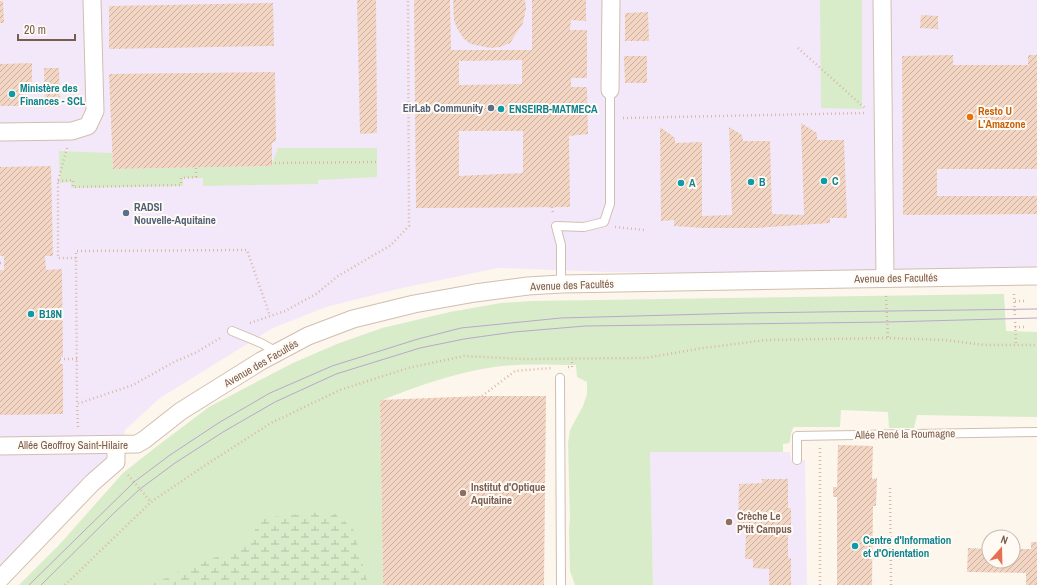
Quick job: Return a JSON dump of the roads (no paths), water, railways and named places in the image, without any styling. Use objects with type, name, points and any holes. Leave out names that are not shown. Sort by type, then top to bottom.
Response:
[{"type":"street","points":[[0,132],[72,132],[88,126],[95,111],[92,0]]},
{"type":"street","points":[[610,90],[611,0]]},
{"type":"street","points":[[882,0],[885,278]]},
{"type":"street","name":"Avenue des Facultés","points":[[144,440],[181,411],[261,360],[308,336],[353,319],[414,304],[475,293],[528,286],[561,284],[1037,276]]},
{"type":"street","name":"Allée Geoffroy Saint-Hilaire","points":[[0,446],[133,445],[144,440]]},
{"type":"street","points":[[0,579],[92,483],[116,462],[116,445]]},
{"type":"lane","points":[[561,284],[561,245],[556,226],[584,227],[604,222],[610,204],[610,90]]},
{"type":"lane","points":[[232,331],[278,352]]},
{"type":"lane","points":[[560,378],[561,585]]},
{"type":"lane","name":"Allée René la Roumagne","points":[[798,460],[797,436],[1037,432]]},
{"type":"tram line","points":[[29,585],[134,482],[170,455],[220,422],[270,393],[332,366],[418,339],[461,328],[561,318],[747,313],[1037,309]]},
{"type":"tram line","points":[[41,585],[140,489],[175,463],[223,432],[275,402],[336,374],[420,348],[464,339],[514,332],[585,326],[887,322],[1037,318]]},
{"type":"place","name":"Ministère des Finances - SCL","points":[[12,94]]},
{"type":"place","name":"EirLab Community","points":[[491,108]]},
{"type":"place","name":"ENSEIRB-MATMECA","points":[[501,109]]},
{"type":"place","name":"Resto U L’Amazone","points":[[970,117]]},
{"type":"place","name":"C","points":[[824,181]]},
{"type":"place","name":"B","points":[[751,182]]},
{"type":"place","name":"A","points":[[681,183]]},
{"type":"place","name":"RADSI Nouvelle-Aquitaine","points":[[126,213]]},
{"type":"place","name":"B18N","points":[[31,314]]},
{"type":"place","name":"Institut d'Optique Aquitaine","points":[[463,493]]},
{"type":"place","name":"Crèche Le P'tit Campus","points":[[729,522]]},
{"type":"place","name":"Centre d'Information et d'Orientation","points":[[855,546]]}]
